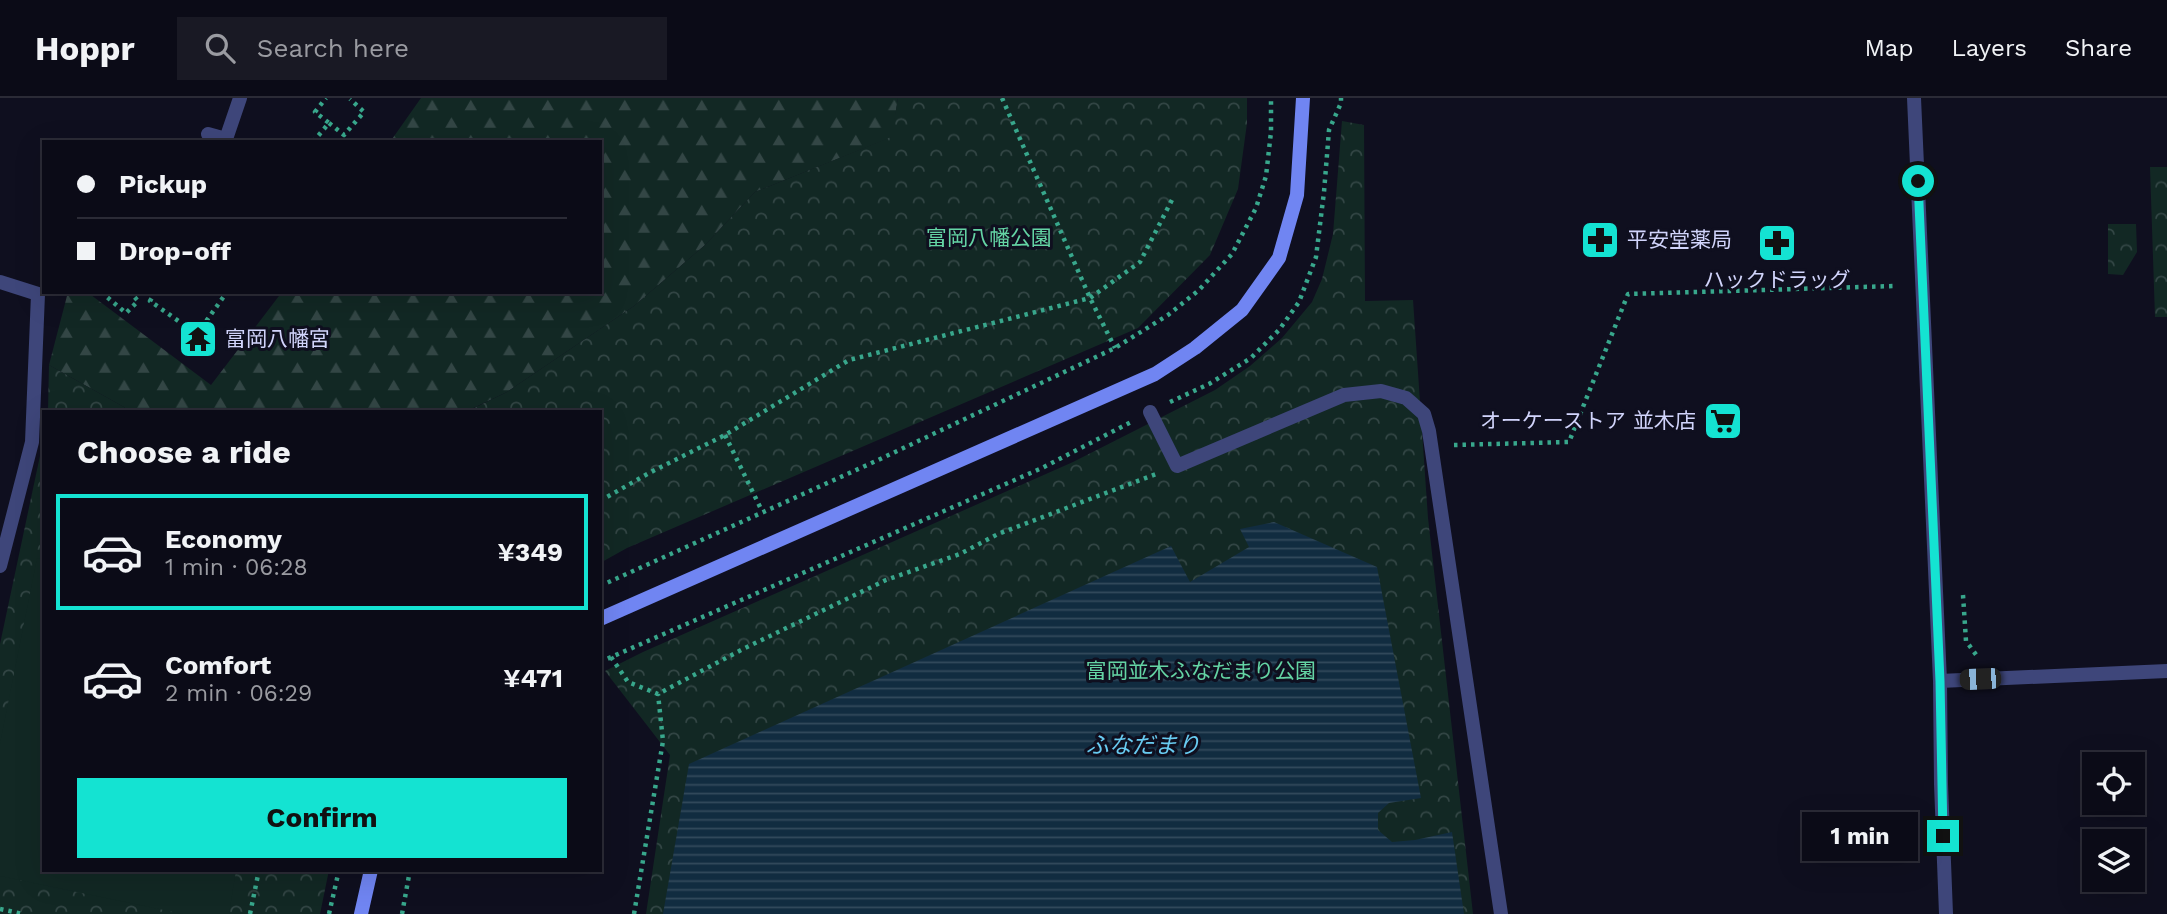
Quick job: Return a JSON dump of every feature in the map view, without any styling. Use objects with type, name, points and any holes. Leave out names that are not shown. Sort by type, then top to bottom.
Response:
[{"type":"street","points":[[208,134],[226,139],[240,98]]},
{"type":"street","points":[[602,618],[1155,374],[1195,348],[1242,310],[1279,258],[1297,195],[1303,98]]},
{"type":"street","points":[[1914,98],[1940,681],[1946,914]]},
{"type":"street","points":[[0,282],[38,294],[32,442],[0,566]]},
{"type":"street","points":[[1150,412],[1177,466],[1343,395],[1381,391],[1406,398],[1424,414],[1431,445],[1501,914]]},
{"type":"street","points":[[1940,681],[2167,671]]},
{"type":"street","points":[[361,914],[371,872]]},
{"type":"path","points":[[326,98],[315,112],[344,135],[364,112],[350,98]]},
{"type":"path","points":[[1002,98],[1090,298],[1115,348]]},
{"type":"path","points":[[602,585],[1115,348],[1168,315],[1199,290],[1233,254],[1256,208],[1266,176],[1271,132],[1271,98]]},
{"type":"path","points":[[315,140],[329,123]]},
{"type":"path","points":[[602,500],[725,435],[849,360],[1090,298],[1140,262],[1174,196]]},
{"type":"path","points":[[1431,445],[1569,442],[1628,294],[1895,286]]},
{"type":"path","points":[[103,294],[126,313],[138,301],[132,294]]},
{"type":"path","points":[[152,294],[150,301],[197,334],[225,294]]},
{"type":"path","points":[[725,435],[761,511]]},
{"type":"path","points":[[611,657],[628,682],[658,694],[743,649],[886,580],[960,554],[998,534],[1177,466]]},
{"type":"path","points":[[1962,586],[1966,642],[1980,659]]},
{"type":"path","points":[[635,914],[663,741],[658,694]]},
{"type":"path","points":[[250,914],[259,872]]},
{"type":"path","points":[[329,914],[339,872]]},
{"type":"path","points":[[402,914],[410,872]]},
{"type":"path","points":[[0,909],[23,914]]},
{"type":"green space","points":[[421,98],[898,98],[892,137],[755,192],[705,245],[634,306],[507,392],[469,410],[129,410],[49,365],[67,294],[90,294],[211,385],[280,294],[602,294],[602,140],[391,140]]},
{"type":"green space","name":"富岡八幡公園","points":[[898,98],[1247,98],[1247,123],[1238,189],[1210,255],[1138,328],[627,548],[602,562],[602,410],[470,410],[507,392],[634,306],[705,245],[755,192],[891,137]]},
{"type":"green space","name":"富岡並木ふなだまり公園","points":[[1342,121],[1364,125],[1365,301],[1413,300],[1428,518],[1473,914],[646,914],[670,755],[605,671],[1073,462],[1215,390],[1250,366],[1282,338],[1312,302],[1322,279],[1333,234]]},
{"type":"green space","points":[[2150,167],[2167,167],[2167,317],[2155,317]]},
{"type":"green space","points":[[2108,224],[2136,224],[2137,252],[2123,275],[2108,274]]},
{"type":"green space","points":[[49,365],[129,410],[48,410]]},
{"type":"green space","points":[[42,446],[42,872],[329,872],[320,914],[0,914],[0,644]]},
{"type":"green space","points":[[37,558],[42,559],[42,872],[236,872],[229,914],[183,914],[0,876],[0,744]]},
{"type":"water","name":"ふなだまり","points":[[1274,522],[1377,567],[1421,798],[1389,803],[1378,813],[1378,830],[1392,842],[1452,832],[1464,914],[663,914],[689,764],[1171,546],[1190,582],[1249,547],[1240,529]]},
{"type":"place","name":"平安堂薬局","points":[[1600,240]]},
{"type":"place","name":"ハックドラッグ","points":[[1777,243]]},
{"type":"place","name":"富岡八幡宮","points":[[198,339]]},
{"type":"place","name":"オーケーストア 並木店","points":[[1723,421]]},
{"type":"route","points":[[1918,181],[1940,681],[1943,836]]}]
